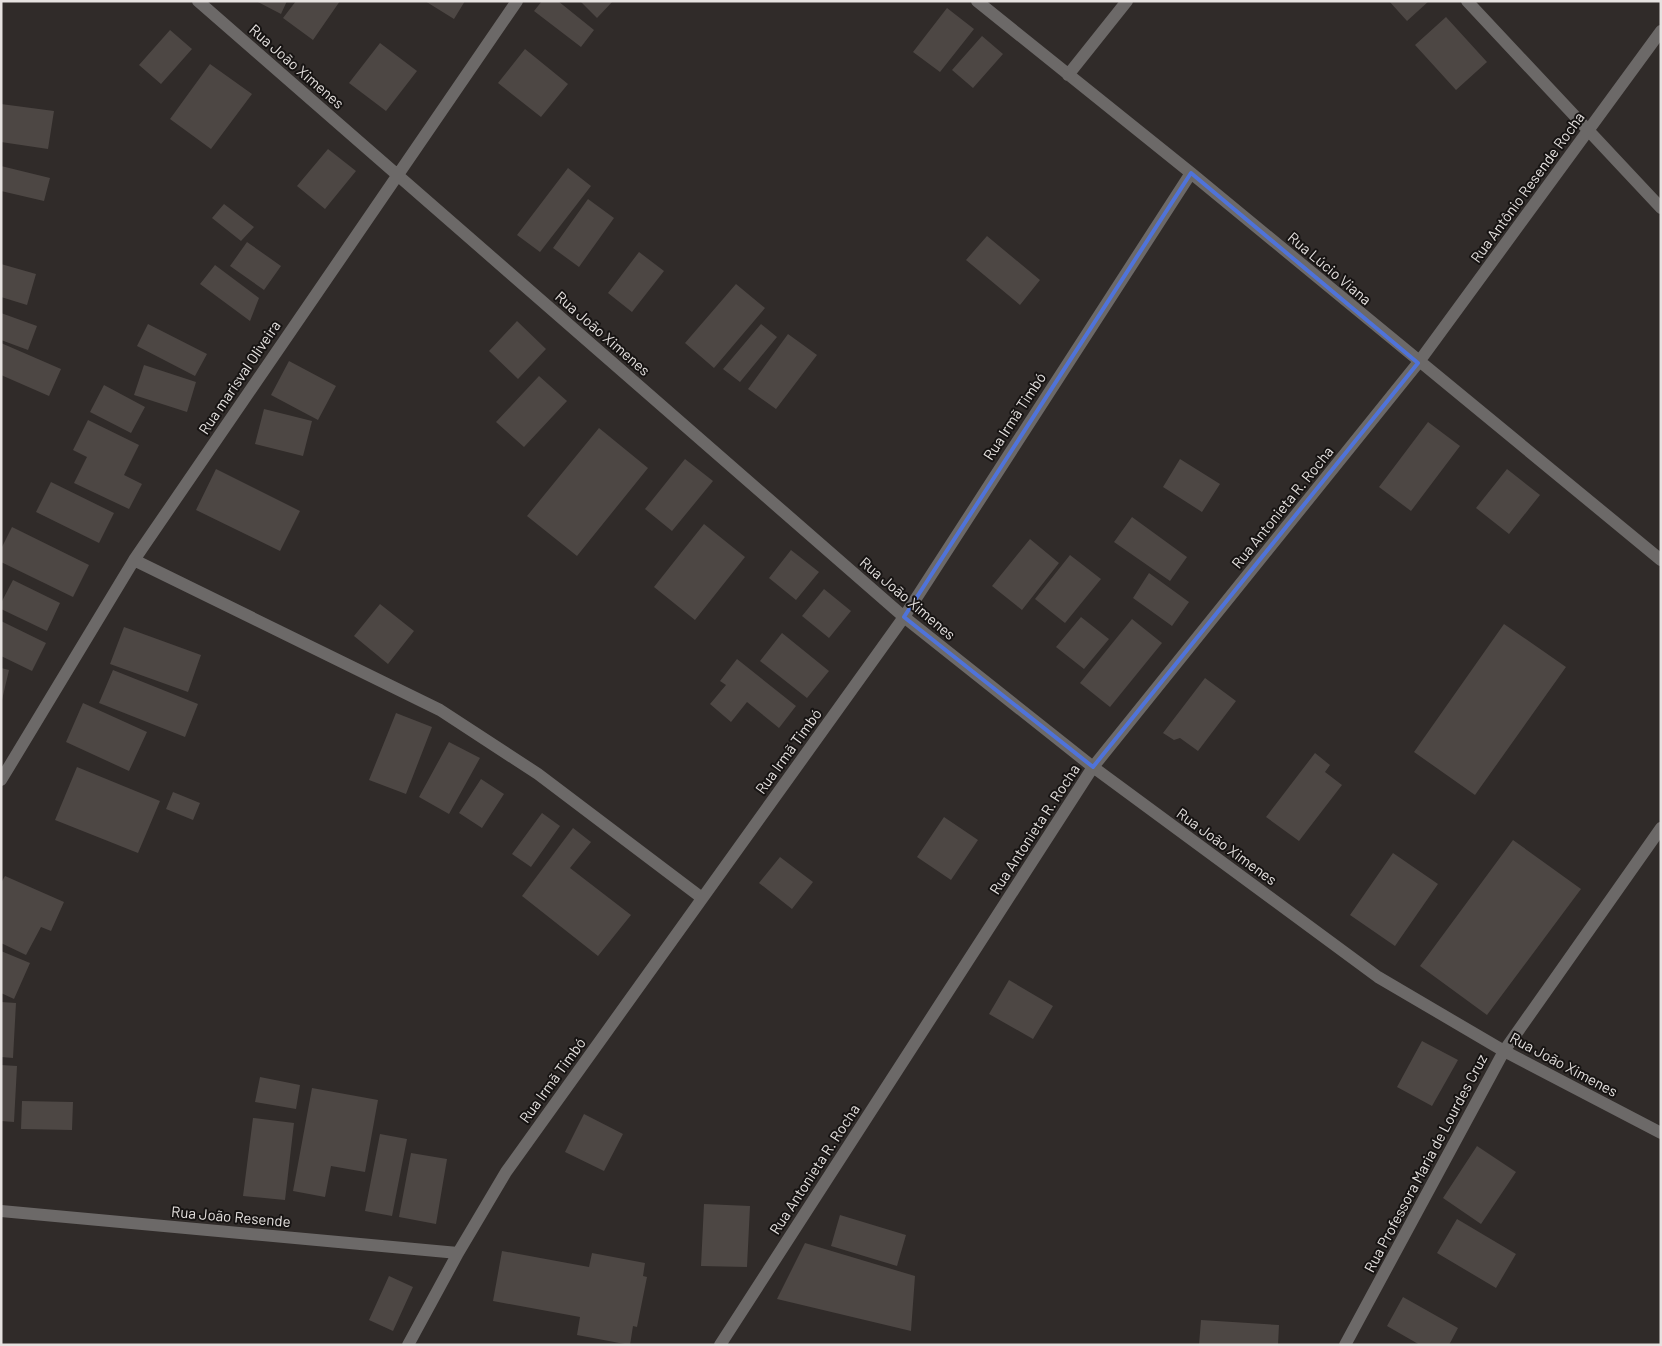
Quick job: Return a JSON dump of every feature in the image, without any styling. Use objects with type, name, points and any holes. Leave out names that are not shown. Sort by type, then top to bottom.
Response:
[{"type":"street","name":"Rua João Ximenes","points":[[198,1],[904,617],[1093,768],[1378,977],[1504,1051],[1661,1133]]},
{"type":"street","name":"Rua marisval Oliveira","points":[[1,780],[134,560],[517,1]]},
{"type":"street","name":"Rua Lúcio Viana","points":[[977,1],[1191,173],[1418,362],[1661,560]]},
{"type":"street","points":[[1068,75],[1127,1]]},
{"type":"street","points":[[1467,1],[1661,208]]},
{"type":"street","name":"Rua Antônio Resende Rocha","points":[[1418,362],[1661,31]]},
{"type":"street","name":"Rua Irmã Timbó","points":[[408,1345],[458,1253],[506,1172],[904,617],[1191,173]]},
{"type":"street","name":"Rua Antonieta R. Rocha","points":[[720,1345],[1093,768],[1418,362]]},
{"type":"street","points":[[134,560],[440,710],[538,774],[702,898]]},
{"type":"street","name":"Rua Professora Maria de Lourdes Cruz","points":[[1345,1345],[1504,1051],[1661,828]]},
{"type":"street","name":"Rua João Resende","points":[[1,1211],[458,1253]]},
{"type":"highlighted area","points":[[1191,173],[1418,363],[1093,767],[904,617]]},
{"type":"building","points":[[256,1],[287,1],[281,14]]},
{"type":"building","points":[[296,1],[340,1],[313,40],[283,18]]},
{"type":"building","points":[[425,1],[465,1],[454,19]]},
{"type":"building","points":[[542,1],[558,1],[594,30],[581,47],[534,11]]},
{"type":"building","points":[[580,1],[613,1],[597,18]]},
{"type":"building","points":[[1389,1],[1429,1],[1407,21]]},
{"type":"building","points":[[947,8],[974,29],[940,72],[913,52]]},
{"type":"building","points":[[1446,17],[1487,62],[1456,90],[1415,45]]},
{"type":"building","points":[[170,30],[192,49],[161,84],[139,65]]},
{"type":"building","points":[[982,36],[1003,54],[973,88],[952,70]]},
{"type":"building","points":[[380,43],[417,71],[386,111],[349,83]]},
{"type":"building","points":[[525,49],[568,84],[541,117],[498,83]]},
{"type":"building","points":[[210,64],[252,94],[211,149],[170,119]]},
{"type":"building","points":[[1,104],[54,111],[48,149],[1,142]]},
{"type":"building","points":[[328,149],[356,171],[325,209],[297,186]]},
{"type":"building","points":[[1,166],[50,178],[44,201],[1,191]]},
{"type":"building","points":[[568,168],[591,186],[540,252],[517,235]]},
{"type":"building","points":[[588,199],[614,218],[579,267],[553,248]]},
{"type":"building","points":[[224,204],[254,227],[241,241],[212,218]]},
{"type":"building","points":[[987,236],[1040,280],[1020,305],[966,260]]},
{"type":"building","points":[[247,242],[281,266],[264,290],[230,266]]},
{"type":"building","points":[[639,252],[664,271],[632,312],[608,293]]},
{"type":"building","points":[[1,264],[36,274],[27,305],[1,297]]},
{"type":"building","points":[[215,265],[259,298],[250,321],[200,284]]},
{"type":"building","points":[[736,284],[765,308],[714,368],[685,343]]},
{"type":"building","points":[[1,313],[37,326],[28,350],[1,340]]},
{"type":"building","points":[[517,321],[546,349],[518,379],[489,351]]},
{"type":"building","points":[[148,324],[207,354],[195,376],[137,346]]},
{"type":"building","points":[[761,324],[777,337],[740,382],[723,369]]},
{"type":"building","points":[[788,334],[817,355],[776,409],[748,389]]},
{"type":"building","points":[[1,343],[61,369],[49,396],[1,375]]},
{"type":"building","points":[[289,361],[336,386],[318,420],[271,395]]},
{"type":"building","points":[[144,365],[196,382],[187,412],[134,395]]},
{"type":"building","points":[[539,376],[567,401],[524,447],[496,422]]},
{"type":"building","points":[[104,385],[145,407],[131,433],[90,412]]},
{"type":"building","points":[[264,409],[312,421],[303,456],[255,444]]},
{"type":"building","points":[[88,420],[139,445],[124,475],[142,484],[129,509],[74,483],[87,457],[73,450]]},
{"type":"building","points":[[1428,422],[1460,446],[1411,511],[1379,487]]},
{"type":"building","points":[[599,428],[648,468],[577,556],[527,516]]},
{"type":"building","points":[[685,459],[713,481],[672,531],[645,509]]},
{"type":"building","points":[[1180,459],[1220,484],[1202,512],[1163,487]]},
{"type":"building","points":[[216,469],[300,511],[280,551],[196,510]]},
{"type":"building","points":[[1507,469],[1540,495],[1509,534],[1476,508]]},
{"type":"building","points":[[51,482],[114,513],[99,543],[36,512]]},
{"type":"building","points":[[1132,517],[1187,557],[1170,581],[1114,542]]},
{"type":"building","points":[[704,524],[745,557],[695,620],[654,587]]},
{"type":"building","points":[[12,527],[89,565],[73,597],[1,562],[1,549]]},
{"type":"building","points":[[1030,539],[1059,563],[1022,610],[992,586]]},
{"type":"building","points":[[791,550],[819,572],[796,600],[769,578]]},
{"type":"building","points":[[1070,555],[1101,579],[1065,623],[1035,599]]},
{"type":"building","points":[[1149,573],[1189,602],[1172,626],[1133,598]]},
{"type":"building","points":[[13,580],[60,603],[47,631],[1,609],[1,603]]},
{"type":"building","points":[[824,589],[851,611],[829,638],[802,616]]},
{"type":"building","points":[[380,604],[414,631],[388,664],[354,636]]},
{"type":"building","points":[[1081,617],[1109,639],[1084,669],[1056,647]]},
{"type":"building","points":[[1132,619],[1162,643],[1110,707],[1080,683]]},
{"type":"building","points":[[1,621],[46,643],[32,671],[1,656]]},
{"type":"building","points":[[1504,624],[1566,667],[1475,795],[1414,752]]},
{"type":"building","points":[[124,627],[201,655],[188,692],[110,664]]},
{"type":"building","points":[[782,633],[829,671],[807,698],[760,661]]},
{"type":"building","points":[[737,659],[796,706],[779,728],[747,702],[731,722],[710,704],[726,685],[720,681]]},
{"type":"building","points":[[1,668],[9,670],[2,700],[1,699]]},
{"type":"building","points":[[113,670],[198,704],[185,737],[99,703]]},
{"type":"building","points":[[1205,678],[1236,701],[1198,751],[1180,738],[1174,740],[1163,733]]},
{"type":"building","points":[[83,703],[147,732],[129,771],[66,742]]},
{"type":"building","points":[[396,713],[432,727],[406,794],[369,780]]},
{"type":"building","points":[[449,742],[480,758],[449,814],[419,797]]},
{"type":"building","points":[[1315,753],[1330,765],[1325,772],[1342,785],[1299,841],[1266,817]]},
{"type":"building","points":[[77,767],[160,801],[138,853],[55,820]]},
{"type":"building","points":[[481,779],[504,794],[482,828],[459,813]]},
{"type":"building","points":[[173,792],[200,803],[193,820],[166,809]]},
{"type":"building","points":[[542,813],[560,826],[531,867],[512,854]]},
{"type":"building","points":[[944,817],[978,840],[951,880],[917,857]]},
{"type":"building","points":[[573,828],[591,842],[570,868],[631,915],[598,956],[522,896]]},
{"type":"building","points":[[1513,840],[1581,889],[1487,1015],[1420,966]]},
{"type":"building","points":[[1393,853],[1438,884],[1395,946],[1350,915]]},
{"type":"building","points":[[780,857],[813,882],[792,909],[759,883]]},
{"type":"building","points":[[5,876],[64,902],[51,931],[41,927],[26,955],[1,943],[1,883]]},
{"type":"building","points":[[1,951],[30,963],[14,999],[1,993]]},
{"type":"building","points":[[1009,980],[1053,1006],[1033,1039],[989,1014]]},
{"type":"building","points":[[1,1002],[16,1003],[13,1058],[1,1057]]},
{"type":"building","points":[[1422,1041],[1458,1060],[1432,1106],[1397,1087]]},
{"type":"building","points":[[1,1065],[17,1066],[14,1122],[1,1121]]},
{"type":"building","points":[[260,1077],[300,1085],[296,1109],[255,1102]]},
{"type":"building","points":[[312,1088],[378,1100],[365,1172],[331,1166],[325,1197],[293,1191]]},
{"type":"building","points":[[22,1101],[73,1102],[72,1130],[21,1129]]},
{"type":"building","points":[[584,1114],[623,1134],[604,1171],[565,1152]]},
{"type":"building","points":[[253,1118],[294,1123],[285,1200],[243,1196]]},
{"type":"building","points":[[380,1134],[407,1139],[392,1216],[365,1211]]},
{"type":"building","points":[[1477,1146],[1516,1172],[1481,1224],[1443,1198]]},
{"type":"building","points":[[411,1153],[447,1159],[436,1224],[399,1217]]},
{"type":"building","points":[[704,1204],[750,1206],[747,1267],[701,1266]]},
{"type":"building","points":[[840,1215],[906,1235],[897,1266],[831,1246]]},
{"type":"building","points":[[1457,1219],[1516,1254],[1496,1288],[1437,1253]]},
{"type":"building","points":[[805,1243],[915,1276],[911,1331],[777,1299]]},
{"type":"building","points":[[502,1251],[589,1267],[592,1253],[645,1263],[643,1276],[647,1277],[637,1327],[633,1326],[630,1345],[577,1335],[580,1317],[493,1301]]},
{"type":"building","points":[[389,1276],[413,1287],[393,1331],[369,1320]]},
{"type":"building","points":[[1403,1297],[1458,1328],[1449,1345],[1420,1345],[1387,1326]]},
{"type":"building","points":[[1201,1320],[1279,1325],[1278,1345],[1199,1345]]}]
